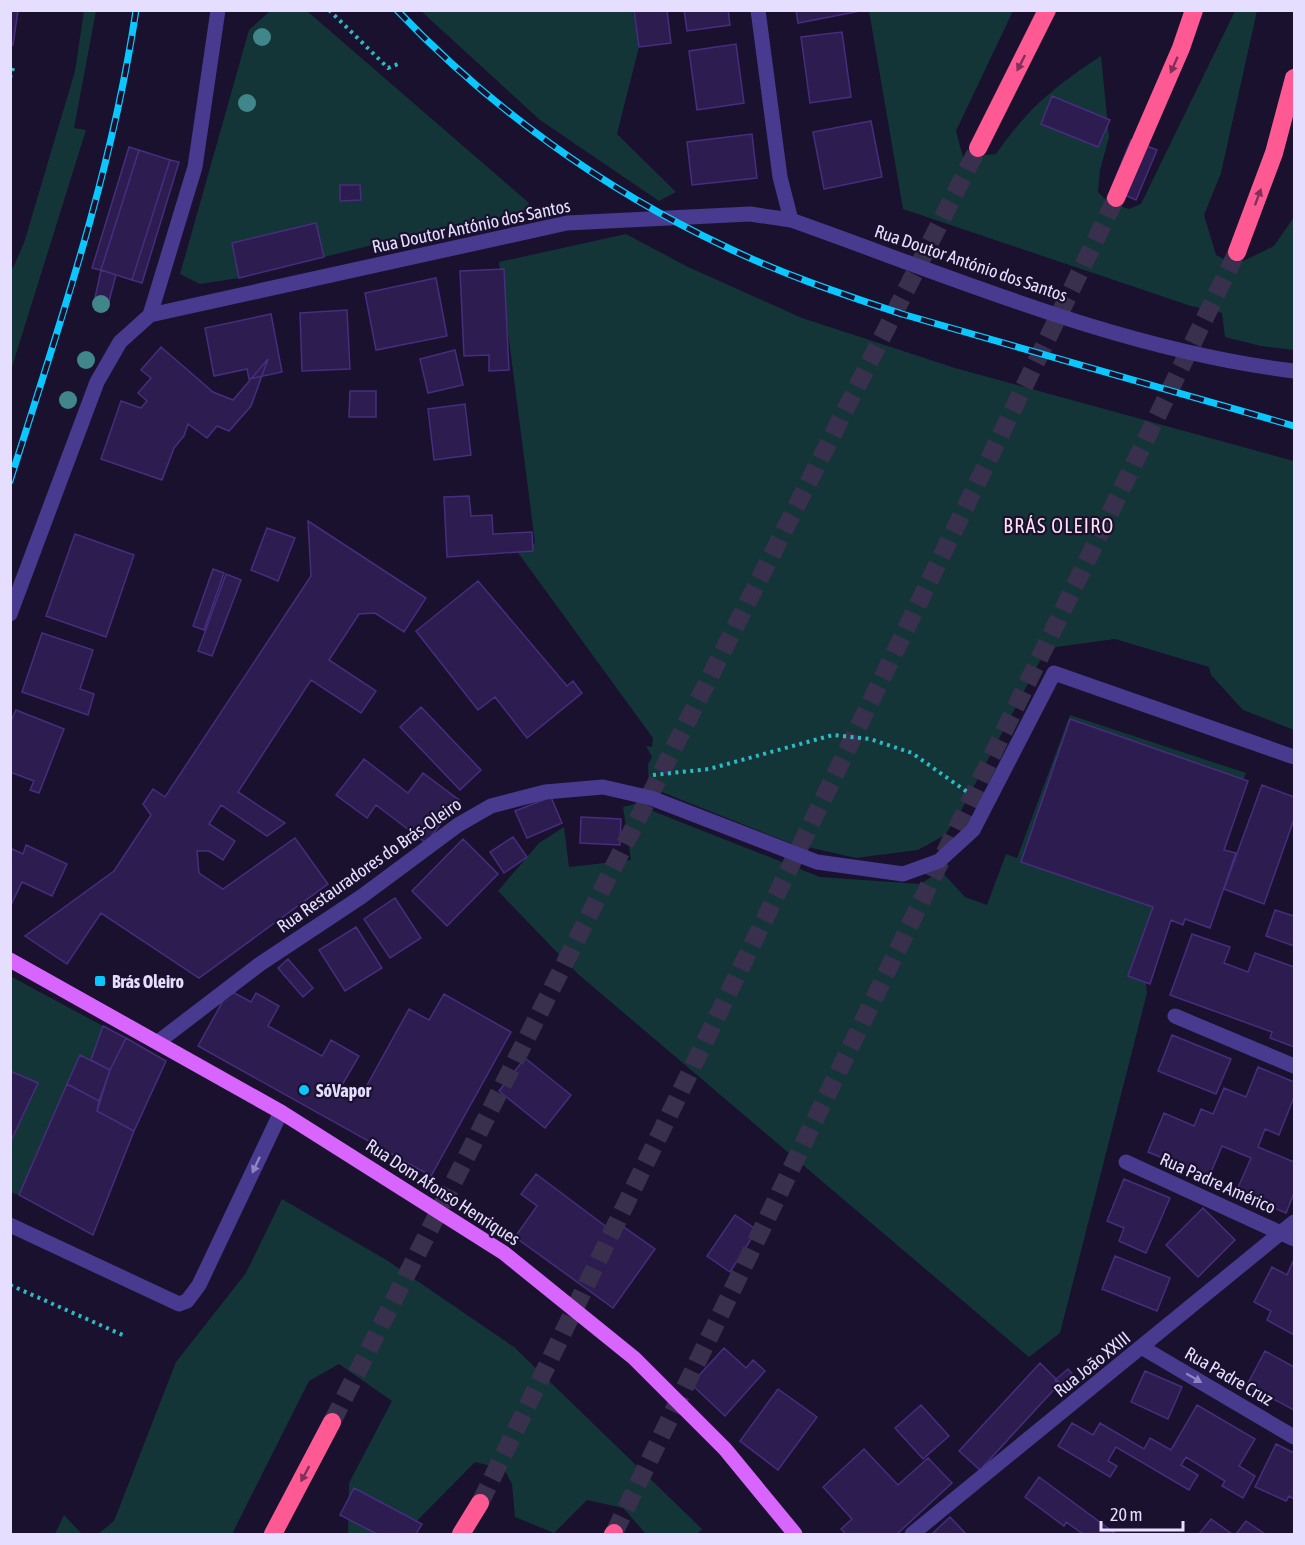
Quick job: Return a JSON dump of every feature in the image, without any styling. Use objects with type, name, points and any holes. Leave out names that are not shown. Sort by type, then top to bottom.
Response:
[{"type":"highway","points":[[978,148],[1047,10]]},
{"type":"highway","points":[[1116,198],[1181,48],[1194,10]]},
{"type":"highway","points":[[1237,252],[1274,153],[1294,78]]},
{"type":"highway","points":[[273,1534],[332,1422]]},
{"type":"highway","points":[[461,1534],[480,1503]]},
{"type":"main road","name":"Rua Dom Afonso Henriques","points":[[10,960],[281,1112],[504,1252],[634,1358],[725,1449],[795,1534]]},
{"type":"street","points":[[150,315],[195,168],[218,10]]},
{"type":"street","points":[[758,10],[780,177],[792,220]]},
{"type":"street","name":"Rua Doutor António dos Santos","points":[[10,614],[97,382],[120,342],[150,315],[567,223],[750,214],[792,220],[1050,312],[1159,345],[1235,364],[1294,371]]},
{"type":"street","points":[[985,805],[1054,673],[1294,757]]},
{"type":"street","name":"Rua Restauradores do Brás-Oleiro","points":[[158,1042],[260,964],[361,897],[458,825],[491,806],[545,792],[603,787],[651,798],[817,862],[903,874],[939,861],[973,830],[985,805]]},
{"type":"street","points":[[1175,1016],[1294,1066]]},
{"type":"street","points":[[10,1225],[179,1304],[187,1301],[199,1285],[281,1112]]},
{"type":"street","name":"Rua Padre Américo","points":[[1126,1162],[1288,1236]]},
{"type":"street","name":"Rua João XXIII","points":[[912,1534],[1143,1348],[1288,1236],[1294,1222]]},
{"type":"street","name":"Rua Padre Cruz","points":[[1143,1348],[1294,1437]]},
{"type":"path","points":[[329,10],[388,68],[398,64]]},
{"type":"path","points":[[10,78],[13,68]]},
{"type":"path","points":[[652,775],[709,769],[833,735],[870,739],[912,753],[985,805]]},
{"type":"path","points":[[10,1285],[125,1336]]},
{"type":"green space","points":[[84,11],[96,11],[74,128],[86,130],[11,370],[11,267],[13,268],[24,243],[75,71]]},
{"type":"green space","points":[[270,11],[307,11],[529,203],[526,213],[457,224],[324,257],[316,223],[232,243],[239,278],[200,284],[180,274],[249,30]]},
{"type":"green space","points":[[421,11],[633,11],[639,47],[617,134],[676,192],[659,201],[540,120]]},
{"type":"green space","points":[[869,11],[1013,11],[956,131],[963,157],[996,154],[1019,124],[1043,99],[1101,56],[1109,137],[1100,170],[1098,192],[1108,202],[1129,209],[1141,204],[1235,11],[1257,11],[1221,173],[1204,215],[1216,255],[1235,265],[1274,246],[1294,217],[1294,350],[1261,346],[1225,337],[1222,313],[1191,306],[903,209]]},
{"type":"green space","points":[[626,234],[686,266],[802,318],[955,368],[1294,461],[1294,730],[1243,710],[1211,675],[1209,667],[1115,639],[1056,647],[1040,661],[962,809],[945,835],[918,850],[856,858],[790,843],[649,787],[648,764],[652,757],[646,746],[652,747],[653,738],[516,550],[535,543],[499,262]]},
{"type":"green space","points":[[1070,715],[1246,773],[1201,898],[1189,899],[1180,924],[1170,921],[1146,984],[1147,993],[1060,1333],[1029,1357],[578,974],[498,891],[539,843],[564,827],[569,867],[631,860],[623,807],[635,804],[820,877],[920,884],[941,871],[965,897],[987,905],[1006,854],[1017,858]]},
{"type":"green space","points":[[10,976],[103,1026],[91,1060],[80,1055],[19,1195],[10,1192]]},
{"type":"green space","points":[[282,1199],[388,1261],[514,1347],[702,1529],[697,1534],[646,1534],[623,1508],[587,1500],[554,1533],[515,1517],[512,1484],[504,1469],[475,1462],[404,1534],[348,1534],[349,1483],[392,1401],[339,1364],[309,1381],[232,1534],[98,1534],[114,1521],[176,1362],[246,1273]]},
{"type":"green space","points":[[64,1515],[82,1534],[55,1534]]},
{"type":"building","points":[[10,10],[18,10],[13,45],[10,45]]},
{"type":"building","points":[[634,10],[667,10],[671,43],[639,47]]},
{"type":"building","points":[[684,10],[728,10],[730,25],[687,31]]},
{"type":"building","points":[[796,10],[861,10],[861,11],[798,23]]},
{"type":"building","points":[[842,32],[851,97],[810,103],[801,37]]},
{"type":"building","points":[[736,44],[744,103],[697,110],[689,51]]},
{"type":"building","points":[[1052,96],[1110,120],[1098,147],[1041,124]]},
{"type":"building","points":[[871,121],[882,177],[824,189],[813,132]]},
{"type":"building","points":[[752,134],[757,178],[692,185],[687,142]]},
{"type":"building","points":[[1131,140],[1157,150],[1136,200],[1111,189]]},
{"type":"building","points":[[129,147],[139,150],[101,270],[92,268]]},
{"type":"building","points":[[139,150],[170,160],[132,280],[101,270]]},
{"type":"building","points":[[170,160],[179,162],[142,283],[132,280]]},
{"type":"building","points":[[340,185],[360,185],[361,200],[340,201]]},
{"type":"building","points":[[316,223],[324,257],[239,278],[232,243]]},
{"type":"building","points":[[504,269],[509,370],[489,371],[489,355],[464,356],[460,271]]},
{"type":"building","points":[[101,270],[116,275],[109,301],[95,298]]},
{"type":"building","points":[[436,278],[447,336],[376,350],[365,293]]},
{"type":"building","points":[[347,310],[350,369],[302,371],[300,313]]},
{"type":"building","points":[[271,314],[282,372],[249,379],[247,369],[214,376],[205,328]]},
{"type":"building","points":[[161,347],[213,392],[233,400],[268,359],[251,406],[229,431],[217,426],[207,438],[188,424],[184,436],[174,448],[162,480],[101,459],[121,401],[141,408],[147,401],[138,393],[151,378],[141,370]]},
{"type":"building","points":[[455,350],[463,385],[428,393],[420,359]]},
{"type":"building","points":[[350,391],[376,391],[376,417],[349,417]]},
{"type":"building","points":[[465,404],[471,455],[434,460],[428,409]]},
{"type":"building","points":[[469,496],[471,516],[492,515],[493,534],[532,532],[533,551],[447,557],[444,497]]},
{"type":"building","points":[[308,521],[426,598],[404,632],[375,613],[359,614],[329,660],[376,691],[361,713],[311,680],[238,792],[285,823],[267,836],[221,805],[209,824],[235,841],[223,860],[209,851],[197,851],[199,873],[223,889],[295,838],[328,884],[199,978],[101,913],[67,964],[25,936],[114,871],[151,815],[143,804],[153,789],[165,797],[311,576]]},
{"type":"building","points":[[267,528],[295,538],[278,581],[251,570]]},
{"type":"building","points":[[75,534],[134,555],[106,637],[46,616]]},
{"type":"building","points":[[213,569],[224,573],[204,630],[193,626]]},
{"type":"building","points":[[226,574],[241,580],[212,656],[198,651]]},
{"type":"building","points":[[478,581],[567,686],[573,681],[582,693],[527,738],[495,697],[478,710],[416,631]]},
{"type":"building","points":[[42,633],[93,650],[80,689],[94,694],[88,715],[22,692]]},
{"type":"building","points":[[421,707],[481,770],[460,790],[400,727]]},
{"type":"building","points":[[16,710],[64,729],[39,793],[30,790],[34,781],[10,772],[10,723]]},
{"type":"building","points":[[1070,719],[1248,781],[1224,850],[1236,853],[1210,928],[1185,919],[1183,925],[1171,920],[1150,984],[1128,976],[1153,907],[1021,862]]},
{"type":"building","points":[[364,759],[408,793],[423,773],[459,800],[426,843],[376,805],[367,818],[336,795]]},
{"type":"building","points":[[1262,785],[1294,797],[1294,819],[1264,904],[1224,889]]},
{"type":"building","points":[[551,797],[562,823],[527,838],[515,811]]},
{"type":"building","points":[[581,817],[621,819],[620,845],[580,843]]},
{"type":"building","points":[[513,837],[527,857],[504,873],[490,852]]},
{"type":"building","points":[[463,839],[498,874],[447,926],[412,891]]},
{"type":"building","points":[[26,845],[67,864],[52,896],[22,882],[10,907],[10,848],[23,854]]},
{"type":"building","points":[[395,898],[421,938],[390,958],[364,919]]},
{"type":"building","points":[[1275,910],[1294,916],[1294,946],[1266,936]]},
{"type":"building","points":[[356,927],[382,968],[345,991],[319,950]]},
{"type":"building","points":[[1192,934],[1230,947],[1224,963],[1248,972],[1255,953],[1294,967],[1294,1047],[1270,1038],[1272,1032],[1170,995]]},
{"type":"building","points":[[288,959],[313,988],[303,997],[278,968]]},
{"type":"building","points":[[229,990],[251,1002],[256,993],[279,1006],[268,1026],[322,1056],[331,1040],[359,1056],[342,1085],[361,1096],[409,1009],[429,1020],[444,994],[511,1032],[431,1176],[198,1046]]},
{"type":"building","points":[[103,1026],[126,1038],[110,1070],[91,1060]]},
{"type":"building","points":[[1172,1035],[1231,1059],[1216,1094],[1158,1071]]},
{"type":"building","points":[[126,1038],[166,1061],[134,1131],[97,1111],[110,1070]]},
{"type":"building","points":[[80,1055],[110,1070],[99,1101],[67,1084]]},
{"type":"building","points":[[525,1058],[571,1095],[545,1128],[499,1091]]},
{"type":"building","points":[[1258,1067],[1294,1082],[1294,1097],[1279,1135],[1265,1129],[1258,1147],[1294,1162],[1294,1193],[1286,1213],[1236,1192],[1251,1158],[1222,1146],[1209,1177],[1148,1152],[1164,1113],[1194,1126],[1201,1109],[1213,1114],[1224,1088],[1246,1097]]},
{"type":"building","points":[[10,1071],[38,1083],[10,1143]]},
{"type":"building","points":[[67,1084],[99,1101],[97,1111],[134,1131],[93,1235],[19,1195]]},
{"type":"building","points":[[536,1174],[612,1231],[618,1223],[655,1249],[613,1308],[515,1237],[537,1206],[521,1194]]},
{"type":"building","points":[[1124,1179],[1170,1198],[1146,1253],[1119,1241],[1124,1228],[1107,1221]]},
{"type":"building","points":[[1203,1208],[1235,1240],[1198,1277],[1166,1245]]},
{"type":"building","points":[[735,1215],[757,1230],[730,1272],[707,1256]]},
{"type":"building","points":[[1115,1256],[1170,1278],[1157,1311],[1102,1289]]},
{"type":"building","points":[[1294,1259],[1294,1335],[1267,1320],[1271,1311],[1254,1302],[1272,1267],[1287,1275]]},
{"type":"building","points":[[724,1348],[746,1368],[753,1360],[765,1371],[725,1416],[691,1384]]},
{"type":"building","points":[[1265,1351],[1294,1367],[1294,1410],[1247,1385]]},
{"type":"building","points":[[1040,1363],[1060,1383],[980,1470],[959,1451]]},
{"type":"building","points":[[1068,1369],[1078,1381],[1065,1392],[1055,1380]]},
{"type":"building","points":[[1145,1371],[1182,1387],[1168,1419],[1131,1402]]},
{"type":"building","points":[[778,1389],[817,1417],[778,1470],[740,1441]]},
{"type":"building","points":[[921,1405],[949,1436],[923,1459],[895,1428]]},
{"type":"building","points":[[1197,1405],[1255,1439],[1239,1466],[1255,1476],[1243,1498],[1222,1486],[1225,1481],[1186,1457],[1181,1465],[1198,1475],[1189,1490],[1116,1447],[1108,1461],[1117,1466],[1110,1477],[1058,1446],[1072,1423],[1093,1435],[1100,1423],[1144,1449],[1150,1438],[1171,1450]]},
{"type":"building","points":[[1276,1444],[1294,1453],[1294,1499],[1289,1496],[1286,1501],[1255,1487]]},
{"type":"building","points":[[864,1449],[898,1485],[928,1458],[952,1483],[897,1534],[846,1534],[841,1529],[852,1519],[823,1487]]},
{"type":"building","points":[[1039,1477],[1116,1534],[1083,1534],[1066,1522],[1064,1526],[1025,1497]]},
{"type":"building","points":[[354,1488],[422,1524],[416,1534],[377,1534],[340,1515]]},
{"type":"building","points":[[950,1517],[966,1534],[932,1534]]},
{"type":"building","points":[[1211,1519],[1232,1534],[1199,1534]]},
{"type":"building","points":[[1246,1521],[1265,1534],[1236,1534]]},
{"type":"tunnel","points":[[332,1422],[978,148]]},
{"type":"tunnel","points":[[480,1503],[1116,198]]},
{"type":"tunnel","points":[[614,1533],[1237,252]]},
{"type":"railway","points":[[10,481],[65,307],[99,189],[126,70],[136,10]]},
{"type":"railway","points":[[397,10],[470,80],[550,143],[592,172],[679,224],[767,266],[902,314],[1294,426]]},
{"type":"place","name":"Brás Oleiro","points":[[100,981]]},
{"type":"place","name":"SóVapor","points":[[304,1090]]},
{"type":"district","name":"BRÁS OLEIRO","points":[[1059,525]]}]
